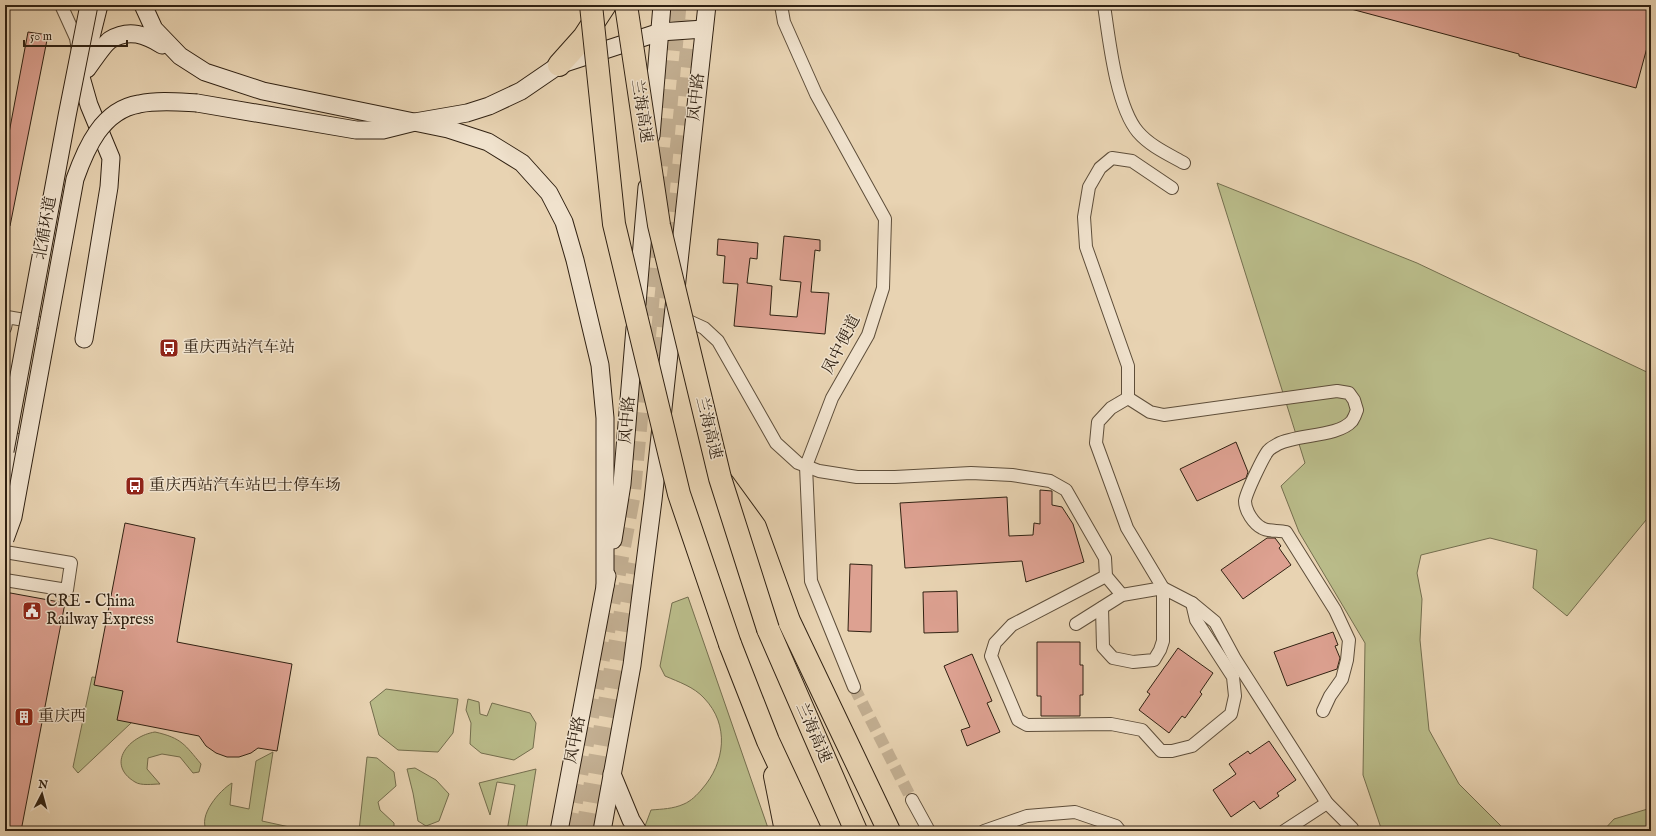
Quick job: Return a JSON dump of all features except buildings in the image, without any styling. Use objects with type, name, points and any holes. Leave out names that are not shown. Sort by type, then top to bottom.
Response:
[{"type":"highway","points":[[591,5],[614,224],[679,494],[730,644],[768,741],[810,831]]},
{"type":"highway","points":[[558,65],[584,37],[605,5]]},
{"type":"highway","name":"兰海高速","points":[[626,5],[659,225],[720,478],[768,629],[856,831]]},
{"type":"highway","points":[[720,478],[755,527],[789,620],[889,830]]},
{"type":"highway","points":[[768,741],[786,831]]},
{"type":"main road","name":"北循环道","points":[[5,451],[89,5]]},
{"type":"main road","points":[[84,339],[109,187],[111,158],[89,105],[81,77],[99,5]]},
{"type":"main road","points":[[143,5],[154,29],[180,56]]},
{"type":"main road","name":"凤中路","points":[[559,831],[605,586],[622,484],[662,5]]},
{"type":"main road","name":"凤中路","points":[[602,831],[632,665],[653,500],[706,5]]},
{"type":"main road","points":[[5,539],[13,517],[75,179],[84,153],[96,132],[116,114],[137,104],[159,102],[197,104],[356,130],[383,130],[415,122],[467,113],[489,106],[521,91],[558,65],[660,32],[704,29]]},
{"type":"main road","points":[[81,77],[110,40],[124,34],[137,33],[149,37],[205,72],[263,91],[448,129],[488,142],[522,163],[549,193],[564,222],[576,260],[600,365],[605,418],[605,586]]},
{"type":"main road","points":[[612,774],[631,820],[638,831]]},
{"type":"street","points":[[5,495],[81,77],[76,38],[61,5]]},
{"type":"street","name":"凤中便道","points":[[780,5],[784,22],[816,94],[885,220],[884,288],[868,335],[832,398],[806,466],[811,581],[854,687]]},
{"type":"street","points":[[1104,5],[1110,43],[1124,107],[1138,132],[1153,145],[1184,163]]},
{"type":"street","points":[[1128,398],[1128,366],[1086,247],[1084,217],[1090,187],[1100,168],[1112,158],[1132,161],[1172,188]]},
{"type":"street","points":[[673,314],[704,328],[718,341],[776,443],[798,463],[819,472],[857,477],[895,477],[971,472],[1012,475],[1050,481],[1066,490],[1105,558],[1106,576],[1122,595]]},
{"type":"street","points":[[5,328],[7,317],[36,322]]},
{"type":"street","points":[[1128,398],[1150,412],[1164,415],[1337,391],[1349,393],[1354,400],[1357,410],[1352,421],[1342,429],[1294,439],[1279,444],[1268,450],[1251,484],[1245,501],[1252,520],[1263,529],[1286,532],[1335,610],[1349,640],[1348,660],[1342,680],[1330,696],[1323,711]]},
{"type":"street","points":[[1102,608],[1103,647],[1113,658],[1133,662],[1154,660],[1163,641],[1163,588],[1127,528],[1096,443],[1098,422],[1112,408],[1128,398]]},
{"type":"street","points":[[5,552],[71,563],[68,590],[5,580]]},
{"type":"street","points":[[1106,576],[1012,625],[996,643],[991,656],[1018,720],[1028,725],[1110,724],[1142,730],[1161,751],[1172,751],[1192,746],[1231,714],[1235,696],[1233,676],[1196,620],[1192,603]]},
{"type":"street","points":[[1076,624],[1122,595],[1163,588],[1192,603],[1215,622],[1235,659],[1327,803],[1352,828],[1353,831]]},
{"type":"street","points":[[912,800],[928,831]]},
{"type":"street","points":[[1284,831],[1327,803]]},
{"type":"street","points":[[984,831],[1027,816],[1075,812],[1116,826],[1120,831]]},
{"type":"green space","points":[[1217,183],[1417,263],[1651,374],[1651,514],[1567,616],[1533,588],[1537,550],[1490,538],[1421,555],[1417,573],[1422,599],[1420,640],[1429,730],[1459,784],[1506,831],[1382,831],[1363,775],[1365,643],[1299,532],[1281,486],[1305,463]]},
{"type":"green space","points":[[688,597],[769,831],[651,831],[645,826],[651,810],[680,806],[696,796],[710,779],[720,756],[721,732],[718,720],[712,709],[704,698],[696,691],[665,676],[660,666],[672,603]]},
{"type":"green space","points":[[92,677],[118,680],[147,708],[78,773],[73,767]]},
{"type":"green space","points":[[386,689],[458,699],[453,733],[438,752],[398,750],[379,735],[370,702]]},
{"type":"green space","points":[[468,699],[479,702],[480,714],[487,716],[492,703],[530,713],[536,723],[533,748],[514,760],[481,753],[470,744],[471,723],[466,710]]},
{"type":"green space","points":[[155,732],[171,737],[187,747],[201,764],[199,772],[193,773],[180,757],[162,754],[148,758],[147,769],[160,784],[138,783],[126,775],[122,767],[121,759],[124,752],[129,745],[137,739]]},
{"type":"green space","points":[[273,752],[262,821],[294,828],[292,831],[207,831],[205,818],[207,811],[216,797],[232,783],[230,805],[249,809],[256,761]]},
{"type":"green space","points":[[367,757],[377,758],[394,772],[396,786],[378,802],[380,810],[394,823],[394,831],[359,831]]},
{"type":"green space","points":[[415,768],[436,780],[449,794],[439,821],[426,826],[418,821],[407,769]]},
{"type":"green space","points":[[536,769],[526,831],[507,831],[515,785],[497,782],[490,815],[479,783]]},
{"type":"green space","points":[[1651,808],[1651,831],[1603,831],[1614,819]]},
{"type":"tunnel","points":[[660,195],[677,5]]},
{"type":"tunnel","points":[[655,385],[694,5]]},
{"type":"tunnel","points":[[568,831],[631,496],[657,227]]},
{"type":"tunnel","points":[[585,831],[632,563]]},
{"type":"tunnel","points":[[854,687],[912,800]]},
{"type":"place","name":"重庆西站汽车站","points":[[169,348]]},
{"type":"place","name":"重庆西站汽车站巴士停车场","points":[[135,486]]},
{"type":"place","name":"CRE - China Railway Express","points":[[32,611]]},
{"type":"place","name":"重庆西","points":[[24,717]]}]
